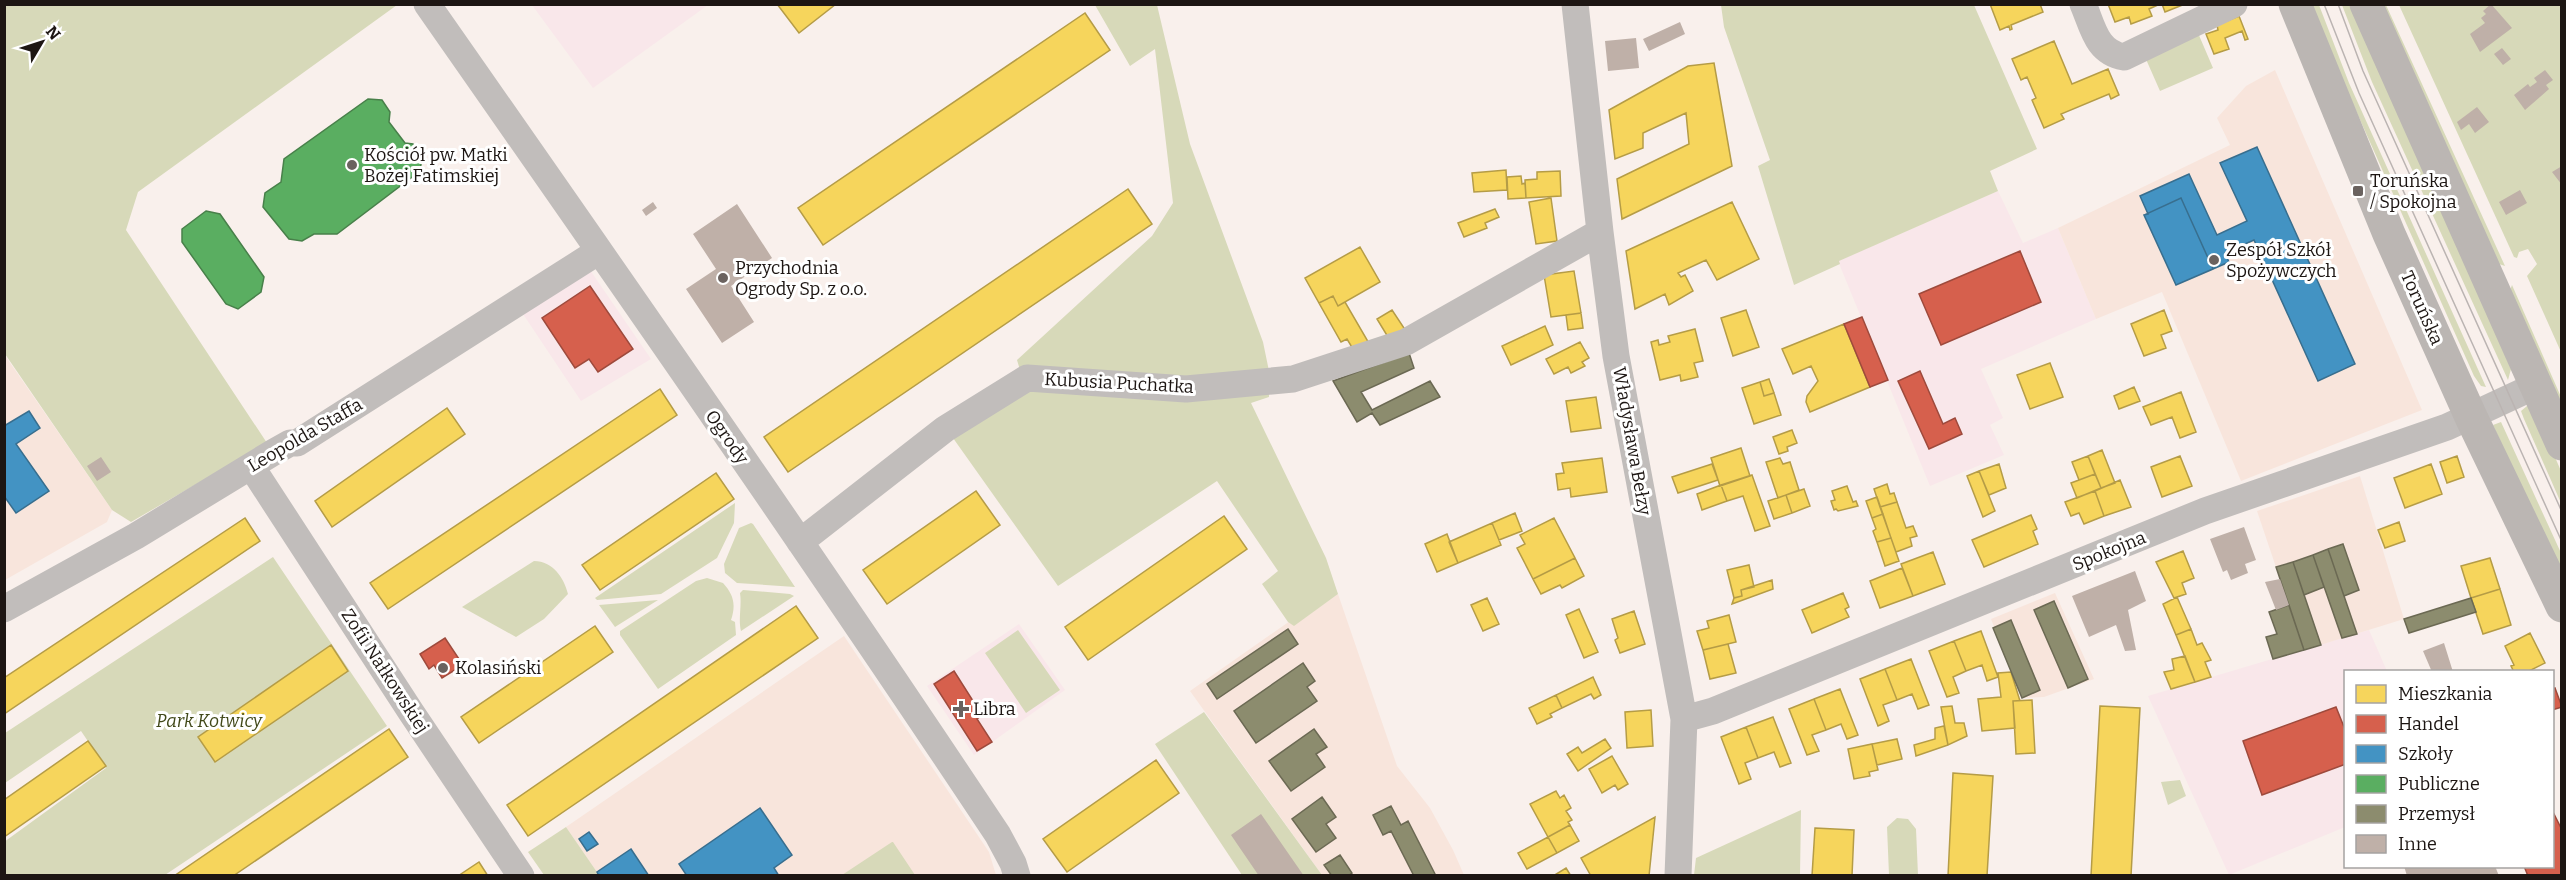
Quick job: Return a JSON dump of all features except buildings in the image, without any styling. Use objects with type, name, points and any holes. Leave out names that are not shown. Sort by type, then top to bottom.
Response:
[{"type":"main road","name":"Toruńska","points":[[2295,4],[2389,234],[2471,417],[2562,606]]},
{"type":"main road","points":[[2366,4],[2562,444]]},
{"type":"street","name":"Ogrody","points":[[427,4],[800,542],[998,835],[1013,863],[1017,876]]},
{"type":"street","name":"Władysława Bełzy","points":[[1575,4],[1616,356],[1684,719],[1678,876]]},
{"type":"street","points":[[2083,4],[2103,49],[2112,55],[2124,57],[2231,5]]},
{"type":"street","name":"Kubusia Puchatka","points":[[800,542],[945,429],[1018,381],[1027,378],[1186,389],[1293,379],[1406,342],[1600,232]]},
{"type":"street","name":"Leopolda Staffa","points":[[4,609],[136,536],[290,443],[297,443],[599,251]]},
{"type":"street","name":"Spokojna","points":[[1684,719],[1713,711],[2205,511],[2471,417],[2535,386]]},
{"type":"street","name":"Zofii Nałkowskiej","points":[[251,466],[521,876]]},
{"type":"shaded area","points":[[532,5],[708,5],[593,88]]},
{"type":"shaded area","name":"Zespół Szkół Spożywczych","points":[[2275,70],[2422,410],[2241,481],[2162,292],[2096,319],[2058,228],[2230,145],[2217,118],[2246,86]]},
{"type":"shaded area","points":[[1998,191],[2023,243],[2058,228],[2096,319],[1981,369],[2003,418],[1990,425],[2004,455],[1930,486],[1838,261]]},
{"type":"shaded area","points":[[590,270],[651,359],[581,401],[523,314]]},
{"type":"shaded area","points":[[4,354],[112,510],[107,522],[5,580]]},
{"type":"shaded area","points":[[2360,476],[2404,619],[2304,650],[2257,511]]},
{"type":"shaded area","points":[[2055,593],[2094,679],[2044,697],[2022,698],[1991,619]]},
{"type":"shaded area","points":[[1338,594],[1397,766],[1430,808],[1464,875],[1322,875],[1190,691],[1290,621],[1294,625]]},
{"type":"shaded area","points":[[1019,624],[1065,690],[974,755],[927,686]]},
{"type":"shaded area","points":[[2369,630],[2387,670],[2344,670],[2344,827],[2229,875],[2148,696]]},
{"type":"shaded area","points":[[844,636],[989,852],[996,875],[599,875],[566,827]]},
{"type":"green space","points":[[4,5],[397,5],[138,192],[126,230],[267,443],[131,522],[112,510],[5,354]]},
{"type":"green space","points":[[1095,5],[1157,5],[1190,144],[1263,342],[1269,371],[1269,397],[1251,403],[1326,558],[1338,594],[1294,626],[1288,622],[1262,584],[1278,571],[1217,481],[1058,586],[953,438],[1026,390],[1017,360],[1152,236],[1173,203],[1155,49],[1130,66]]},
{"type":"green space","points":[[1721,5],[1974,5],[2037,149],[1990,171],[1998,191],[1839,261],[1840,264],[1794,285],[1758,166],[1770,160],[1724,27]]},
{"type":"green space","points":[[2309,5],[2319,5],[2349,83],[2486,387],[2481,386],[2474,376]]},
{"type":"green space","points":[[2342,5],[2354,5],[2511,369],[2508,380],[2372,82]]},
{"type":"green space","points":[[2379,5],[2386,5],[2505,266],[2493,262]]},
{"type":"green space","points":[[2399,5],[2561,5],[2561,352],[2527,276],[2537,264],[2528,249],[2519,252],[2517,258],[2514,257]]},
{"type":"green space","points":[[2198,33],[2213,68],[2160,91],[2145,57]]},
{"type":"green space","points":[[2512,285],[2561,397],[2561,416],[2508,296]]},
{"type":"green space","points":[[2527,406],[2534,409],[2561,471],[2561,503],[2521,411]]},
{"type":"green space","points":[[2501,422],[2561,553],[2561,576],[2493,425]]},
{"type":"green space","points":[[735,503],[734,523],[717,558],[661,594],[597,600],[595,598]]},
{"type":"green space","points":[[751,523],[795,587],[737,583],[725,573],[724,564],[739,528]]},
{"type":"green space","name":"Park Kotwicy","points":[[273,557],[387,726],[165,875],[5,875],[4,842],[106,768],[81,731],[5,783],[5,733]]},
{"type":"green space","points":[[534,561],[552,567],[564,582],[568,594],[544,619],[516,637],[462,607]]},
{"type":"green space","points":[[707,578],[723,583],[730,592],[734,605],[731,620],[735,622],[736,635],[658,689],[620,635],[620,631],[696,581]]},
{"type":"green space","points":[[743,590],[794,596],[741,631],[740,593]]},
{"type":"green space","points":[[658,600],[615,627],[599,605]]},
{"type":"green space","points":[[1018,630],[1060,690],[1026,713],[985,653]]},
{"type":"green space","points":[[1204,712],[1322,875],[1242,875],[1155,744]]},
{"type":"green space","points":[[2180,780],[2186,796],[2168,805],[2161,782]]},
{"type":"green space","points":[[1801,810],[1800,875],[1694,875],[1696,858]]},
{"type":"green space","points":[[1897,818],[1908,819],[1916,829],[1918,875],[1889,875],[1887,827]]},
{"type":"green space","points":[[566,827],[599,875],[544,875],[528,852]]},
{"type":"green space","points":[[892,842],[915,875],[842,875]]},
{"type":"tram line","points":[[2324,4],[2359,93],[2562,542]]},
{"type":"tram line","points":[[2338,4],[2363,71],[2562,512]]},
{"type":"place","name":"Kościół pw. Matki Bożej Fatimskiej","points":[[352,165]]},
{"type":"place","name":"Toruńska / Spokojna","points":[[2358,191]]},
{"type":"place","name":"Zespół Szkół Spożywczych","points":[[2214,260]]},
{"type":"place","name":"Przychodnia Ogrody Sp. z o.o.","points":[[723,278]]},
{"type":"place","name":"Kolasiński","points":[[443,668]]},
{"type":"place","name":"Libra","points":[[961,709]]}]
